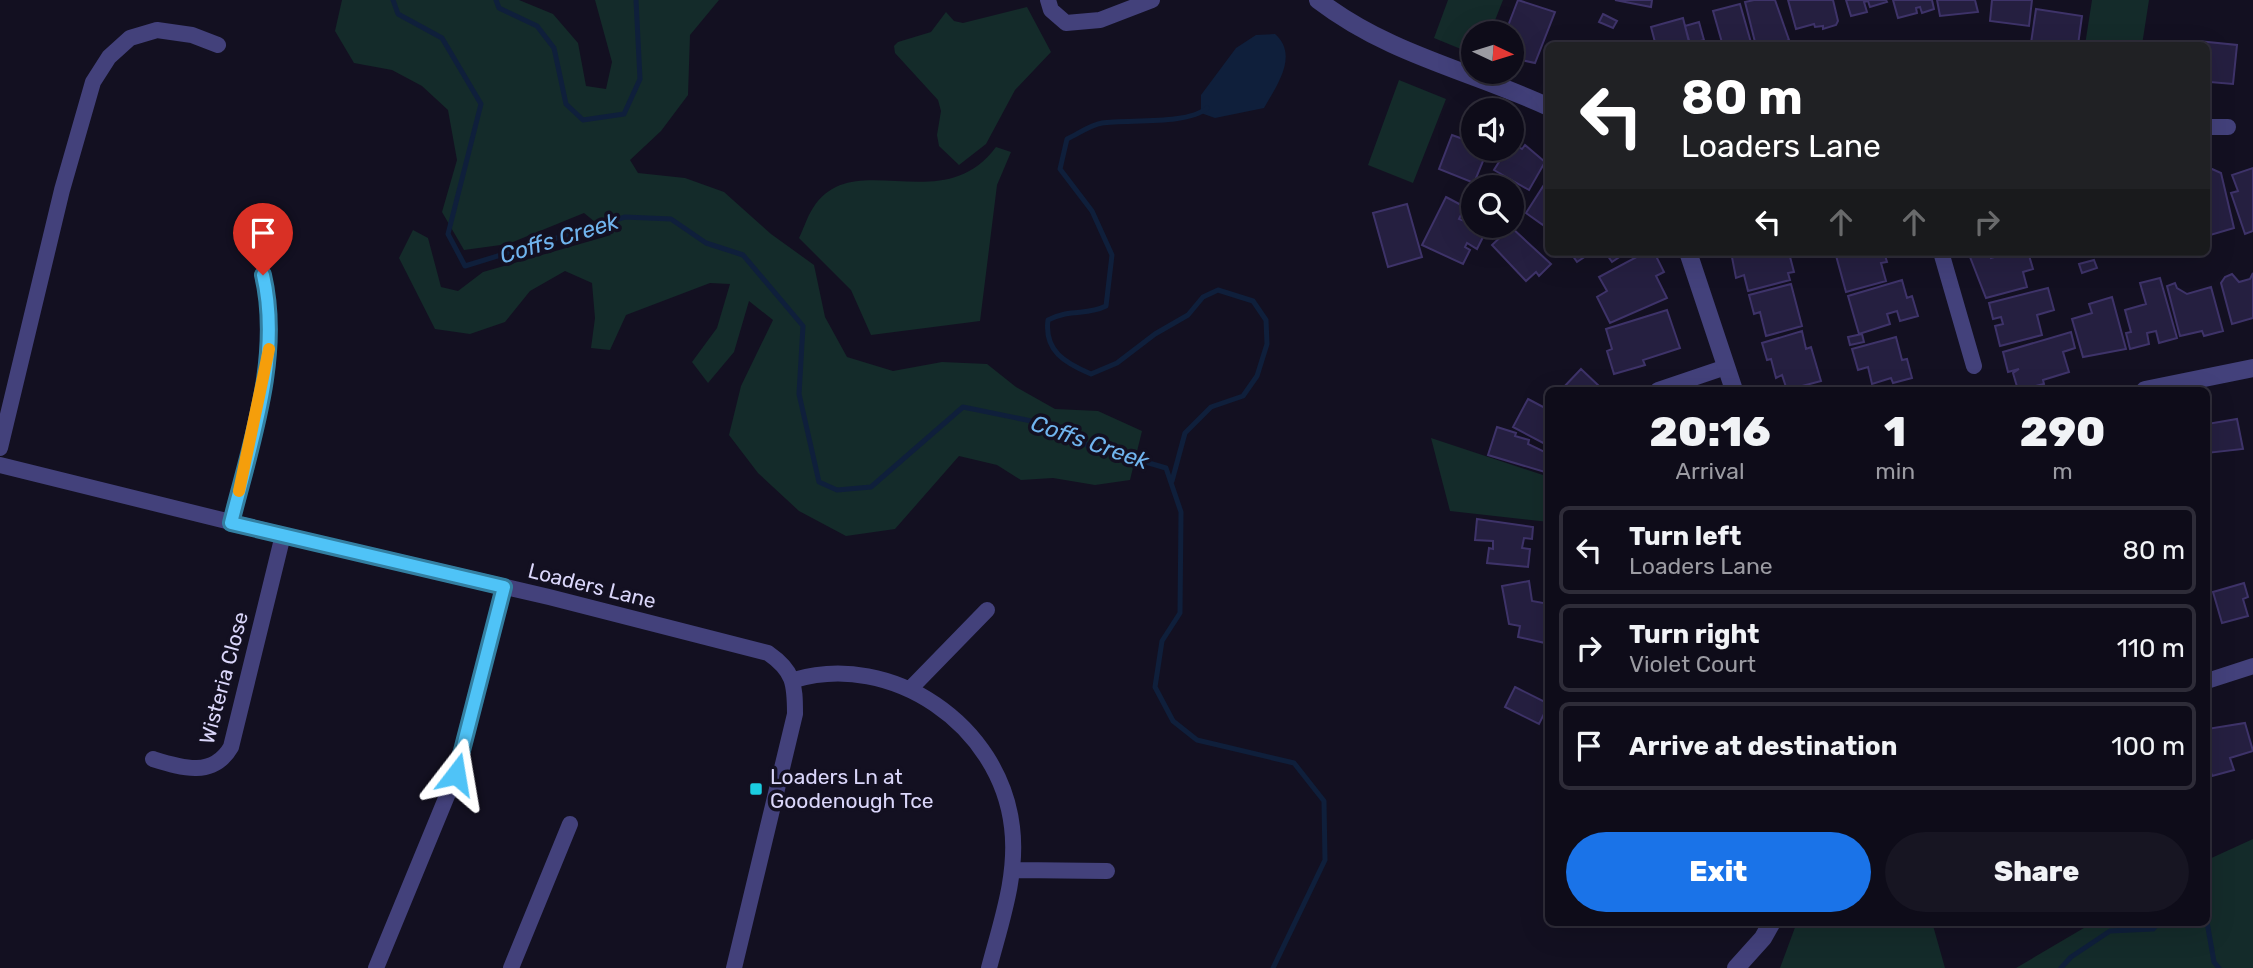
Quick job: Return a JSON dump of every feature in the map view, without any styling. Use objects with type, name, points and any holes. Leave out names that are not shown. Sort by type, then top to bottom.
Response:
[{"type":"street","points":[[1048,0],[1051,10],[1066,23],[1100,20],[1152,0]]},
{"type":"street","points":[[1318,0],[1360,30],[1398,49],[1545,105]]},
{"type":"street","points":[[0,448],[62,190],[93,82],[109,57],[130,38],[157,30],[192,35],[218,45]]},
{"type":"street","points":[[2210,127],[2228,127]]},
{"type":"street","points":[[1689,256],[1733,387]]},
{"type":"street","points":[[1942,256],[1974,366]]},
{"type":"street","points":[[231,523],[268,358],[270,306],[263,275]]},
{"type":"street","points":[[1667,387],[1727,367]]},
{"type":"street","points":[[2152,387],[2253,368]]},
{"type":"street","name":"Loaders Lane","points":[[0,465],[283,536],[758,648],[780,662],[794,680]]},
{"type":"street","name":"Wisteria Close","points":[[153,759],[189,769],[214,765],[227,753],[283,536]]},
{"type":"street","points":[[376,968],[456,774],[504,587]]},
{"type":"street","points":[[911,688],[987,610]]},
{"type":"street","points":[[2210,680],[2253,666]]},
{"type":"street","points":[[734,968],[796,714],[794,680],[836,671],[859,672],[911,688],[941,708],[963,728],[989,763],[1004,796],[1012,827],[1013,870],[989,968]]},
{"type":"street","points":[[511,968],[570,824]]},
{"type":"street","points":[[1013,870],[1107,871]]},
{"type":"street","points":[[1736,968],[1763,938],[1770,926]]},
{"type":"green space","points":[[342,0],[519,0],[553,14],[578,43],[586,86],[606,89],[612,62],[595,0],[719,0],[690,35],[688,95],[661,131],[630,160],[638,173],[685,178],[724,192],[771,234],[814,265],[825,317],[847,357],[893,371],[942,362],[987,364],[1016,387],[1055,409],[1098,411],[1142,431],[1130,480],[1095,485],[1053,478],[1021,480],[997,465],[959,456],[895,529],[846,536],[799,511],[758,473],[729,435],[741,386],[773,320],[749,301],[734,352],[708,383],[692,362],[717,328],[730,284],[710,283],[626,315],[610,350],[591,348],[595,318],[592,283],[565,271],[530,291],[505,322],[470,334],[435,329],[399,258],[413,230],[428,238],[441,287],[458,291],[483,272],[611,235],[584,213],[508,244],[464,250],[442,212],[457,160],[448,110],[422,86],[392,70],[354,63],[335,31]]},
{"type":"green space","points":[[1448,0],[1503,0],[1495,21],[1461,21],[1461,49],[1434,38]]},
{"type":"green space","points":[[2092,0],[2149,0],[2142,42],[2085,42]]},
{"type":"green space","points":[[1027,7],[1051,52],[1015,90],[986,144],[959,165],[939,146],[937,135],[941,111],[938,100],[895,53],[894,46],[898,42],[931,32],[946,12],[954,21],[963,23]]},
{"type":"green space","points":[[1399,80],[1446,99],[1413,183],[1368,165]]},
{"type":"green space","points":[[996,147],[1011,152],[997,185],[980,321],[871,335],[851,290],[799,238],[813,208],[830,190],[851,182],[925,182],[950,178],[974,168]]},
{"type":"green space","points":[[1431,438],[1545,476],[1545,522],[1450,511]]},
{"type":"green space","points":[[2253,839],[2253,968],[2016,968],[2087,926],[2210,926],[2210,859]]},
{"type":"green space","points":[[1796,926],[1933,926],[1945,968],[1780,968]]},
{"type":"water","points":[[1275,34],[1282,42],[1285,61],[1280,80],[1264,108],[1215,118],[1201,113],[1201,95],[1236,48],[1256,35]]},
{"type":"building","points":[[1518,0],[1555,12],[1535,63],[1524,61],[1524,21],[1510,21]]},
{"type":"building","points":[[1615,0],[1652,0],[1651,7]]},
{"type":"building","points":[[1775,0],[1789,40],[1755,42],[1745,2]]},
{"type":"building","points":[[1788,0],[1833,0],[1838,21],[1836,25],[1823,29],[1823,26],[1815,27],[1814,24],[1796,29]]},
{"type":"building","points":[[1846,0],[1886,0],[1887,2],[1870,7],[1868,1],[1864,2],[1867,12],[1851,16]]},
{"type":"building","points":[[1893,0],[1932,0],[1934,9],[1922,13],[1920,7],[1916,8],[1917,13],[1898,18]]},
{"type":"building","points":[[1937,0],[1975,0],[1978,12],[1940,16]]},
{"type":"building","points":[[1992,0],[2032,0],[2029,26],[1990,21]]},
{"type":"building","points":[[1740,4],[1751,42],[1722,42],[1713,11]]},
{"type":"building","points":[[2036,9],[2082,16],[2078,42],[2031,42]]},
{"type":"building","points":[[1603,14],[1617,21],[1613,28],[1599,22]]},
{"type":"building","points":[[1683,18],[1689,42],[1655,42],[1651,27]]},
{"type":"building","points":[[1699,22],[1704,40],[1689,42],[1685,26]]},
{"type":"building","points":[[2210,42],[2237,45],[2233,84],[2210,82]]},
{"type":"building","points":[[1452,135],[1461,138],[1461,161],[1483,161],[1477,175],[1461,175],[1461,178],[1439,169]]},
{"type":"building","points":[[1525,145],[1545,162],[1529,190],[1524,187],[1524,175],[1503,175],[1494,170],[1500,161],[1524,161]]},
{"type":"building","points":[[2253,168],[2253,231],[2245,234],[2231,193],[2238,191],[2232,175]]},
{"type":"building","points":[[2210,169],[2221,173],[2234,228],[2210,235]]},
{"type":"building","points":[[1545,183],[1545,222],[1543,225],[1526,213]]},
{"type":"building","points":[[1446,197],[1461,205],[1461,238],[1482,238],[1477,249],[1467,243],[1465,247],[1470,250],[1463,264],[1422,245]]},
{"type":"building","points":[[1407,204],[1422,257],[1388,267],[1373,213]]},
{"type":"building","points":[[1499,238],[1523,238],[1551,264],[1539,276],[1536,272],[1526,281],[1492,245]]},
{"type":"building","points":[[1573,256],[1586,256],[1577,262]]},
{"type":"building","points":[[1608,256],[1621,256],[1612,262]]},
{"type":"building","points":[[1638,256],[1656,256],[1664,272],[1656,276],[1667,298],[1610,323],[1597,297],[1607,291],[1599,277]]},
{"type":"building","points":[[1732,256],[1790,256],[1794,272],[1788,273],[1790,280],[1748,291],[1744,275],[1736,278]]},
{"type":"building","points":[[1836,256],[1885,256],[1887,262],[1881,263],[1886,281],[1846,292]]},
{"type":"building","points":[[2029,256],[2033,269],[2023,272],[2027,287],[1986,298],[1970,257]]},
{"type":"building","points":[[2094,260],[2097,268],[2082,273],[2079,264]]},
{"type":"building","points":[[2253,273],[2253,318],[2232,324],[2221,283],[2225,277],[2232,274],[2239,282],[2250,279]]},
{"type":"building","points":[[2160,278],[2177,338],[2159,343],[2156,331],[2147,333],[2149,344],[2130,349],[2126,333],[2131,332],[2125,310],[2146,304],[2140,283]]},
{"type":"building","points":[[1902,280],[1907,298],[1912,296],[1918,316],[1900,321],[1897,311],[1887,314],[1890,324],[1859,334],[1848,296]]},
{"type":"building","points":[[2175,283],[2177,288],[2187,294],[2211,287],[2223,331],[2204,336],[2202,331],[2180,336],[2167,286]]},
{"type":"building","points":[[1791,284],[1802,326],[1766,336],[1760,312],[1754,314],[1749,295]]},
{"type":"building","points":[[2048,288],[2054,310],[2037,315],[2042,335],[2000,346],[1995,326],[2003,324],[2001,317],[1993,319],[1989,303]]},
{"type":"building","points":[[2112,297],[2126,349],[2083,357],[2072,319],[2092,313],[2089,304]]},
{"type":"building","points":[[1667,310],[1680,348],[1643,360],[1645,365],[1614,374],[1607,351],[1612,349],[1606,329]]},
{"type":"building","points":[[1802,331],[1806,349],[1811,347],[1821,381],[1786,387],[1782,375],[1776,378],[1771,359],[1767,360],[1762,343]]},
{"type":"building","points":[[2071,332],[2075,348],[2063,352],[2069,372],[2043,380],[2044,384],[2031,387],[2017,387],[2013,373],[2019,369],[2008,372],[2003,352]]},
{"type":"building","points":[[1862,334],[1864,342],[1850,345],[1848,337]]},
{"type":"building","points":[[1896,337],[1902,360],[1907,359],[1912,378],[1893,383],[1891,378],[1872,384],[1868,367],[1858,370],[1852,349]]},
{"type":"building","points":[[1581,369],[1599,386],[1598,387],[1564,387]]},
{"type":"building","points":[[1528,399],[1545,408],[1545,444],[1513,427]]},
{"type":"building","points":[[2237,419],[2243,449],[2210,453],[2210,424]]},
{"type":"building","points":[[1497,427],[1516,433],[1515,436],[1529,440],[1528,444],[1545,452],[1545,472],[1488,455]]},
{"type":"building","points":[[1477,519],[1533,527],[1532,539],[1524,538],[1522,548],[1530,549],[1528,567],[1487,563],[1489,548],[1493,549],[1493,541],[1475,540]]},
{"type":"building","points":[[1529,581],[1532,601],[1545,603],[1545,643],[1518,637],[1520,626],[1509,624],[1502,586]]},
{"type":"building","points":[[2244,583],[2248,597],[2243,599],[2248,616],[2222,623],[2213,592]]},
{"type":"building","points":[[1515,687],[1545,702],[1545,712],[1539,724],[1505,707]]},
{"type":"building","points":[[2245,723],[2253,751],[2230,758],[2234,770],[2212,776],[2210,729]]},
{"type":"waterway","name":"Coffs Creek","points":[[393,0],[398,14],[442,38],[481,104],[448,234],[465,266],[625,217],[671,219],[706,243],[743,255],[803,326],[799,394],[819,482],[837,490],[871,487],[963,407],[1051,425],[1070,440],[1166,468],[1181,512],[1180,613],[1162,641],[1155,687],[1173,721],[1197,740],[1294,763],[1324,801],[1325,860],[1273,968]]},
{"type":"waterway","name":"Coffs Creek","points":[[496,0],[499,8],[537,26],[554,48],[566,104],[583,120],[624,114],[640,79],[636,0]]},
{"type":"waterway","points":[[1172,481],[1185,433],[1211,407],[1243,396],[1257,376],[1267,344],[1266,320],[1253,301],[1218,290],[1203,297],[1188,315],[1155,334],[1117,363],[1091,374],[1065,360],[1049,340],[1048,320],[1106,306],[1112,255],[1092,211],[1060,169],[1067,139],[1093,126],[1102,123],[1186,117],[1207,108]]},
{"type":"waterway","points":[[2061,968],[2071,957],[2110,931],[2153,929],[2156,926]]},
{"type":"waterway","points":[[2208,926],[2214,962],[2219,968]]},
{"type":"slow traffic","points":[[239,491],[269,349]]},
{"type":"place","name":"Loaders Ln at Goodenough Tce","points":[[756,789]]},
{"type":"route","points":[[263,275],[270,306],[268,358],[252,439],[231,523],[504,587],[456,774]]}]
